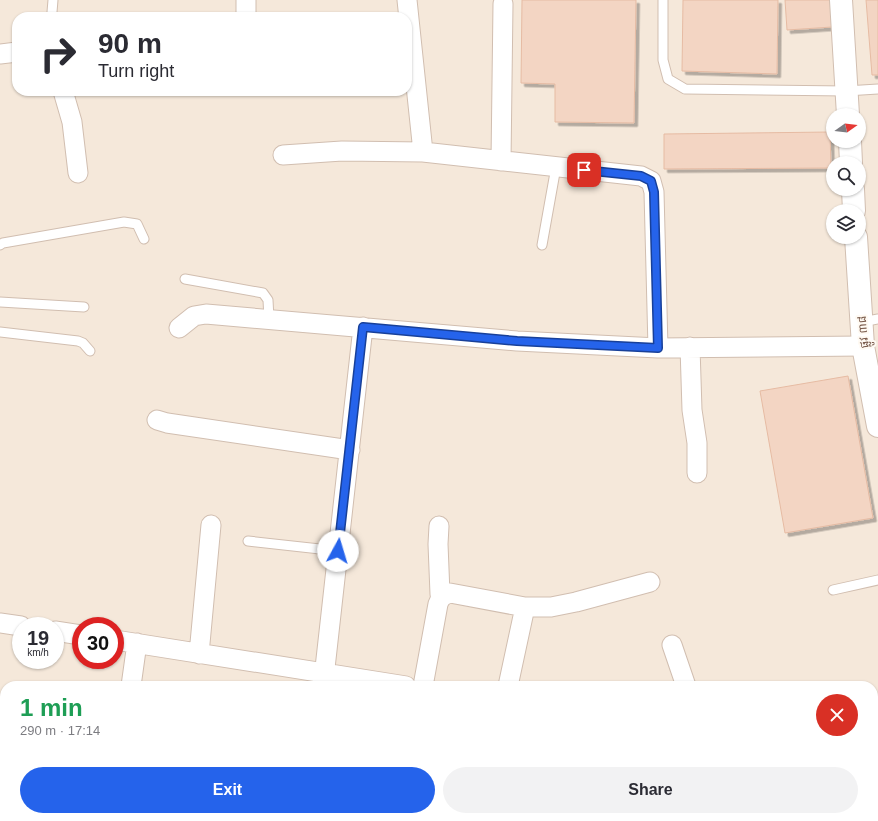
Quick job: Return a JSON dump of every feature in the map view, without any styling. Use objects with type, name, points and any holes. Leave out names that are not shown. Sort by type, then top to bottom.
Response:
[{"type":"street","points":[[246,0],[246,12]]},
{"type":"street","points":[[407,0],[408,12]]},
{"type":"street","points":[[841,0],[847,108]]},
{"type":"street","points":[[501,161],[503,4]]},
{"type":"street","points":[[412,48],[423,152]]},
{"type":"street","points":[[0,54],[12,53]]},
{"type":"street","points":[[64,96],[72,122],[78,172]]},
{"type":"street","points":[[283,155],[342,151],[423,152],[641,176],[651,181],[654,192],[658,348]]},
{"type":"street","name":"ផ្លូវ ៣៨","points":[[857,244],[870,320],[863,346],[878,426]]},
{"type":"street","points":[[179,328],[198,314],[206,314],[517,341],[658,348],[863,346]]},
{"type":"street","points":[[324,680],[363,327]]},
{"type":"street","points":[[690,347],[692,410],[696,443],[697,473]]},
{"type":"street","points":[[156,420],[167,423],[350,450]]},
{"type":"street","points":[[199,654],[211,525]]},
{"type":"street","points":[[439,526],[438,544],[440,594],[443,596]]},
{"type":"street","points":[[424,681],[438,604],[443,596],[450,593],[525,607],[551,607],[576,602],[650,582]]},
{"type":"street","points":[[509,681],[525,607]]},
{"type":"street","points":[[0,623],[12,625]]},
{"type":"street","points":[[124,642],[199,654],[324,680],[338,681]]},
{"type":"street","points":[[132,681],[137,644]]},
{"type":"street","points":[[672,645],[684,681]]},
{"type":"lane","points":[[52,12],[53,0]]},
{"type":"lane","points":[[663,0],[663,60],[668,79],[685,88],[846,91],[878,89]]},
{"type":"lane","points":[[542,245],[556,167]]},
{"type":"lane","points":[[0,245],[3,243],[124,222],[136,224],[144,239]]},
{"type":"lane","points":[[185,279],[263,293],[268,300],[269,319]]},
{"type":"lane","points":[[0,302],[84,307]]},
{"type":"lane","points":[[0,332],[78,341],[83,343],[90,351]]},
{"type":"lane","points":[[248,541],[338,551]]},
{"type":"lane","points":[[833,590],[878,580]]},
{"type":"shaded area","points":[[0,0],[878,0],[878,681],[0,681]]},
{"type":"building","points":[[522,0],[636,0],[634,123],[555,122],[555,84],[521,83]]},
{"type":"building","points":[[683,0],[778,0],[777,74],[682,71]]},
{"type":"building","points":[[785,0],[830,0],[832,27],[787,30]]},
{"type":"building","points":[[866,0],[878,0],[878,75],[872,75]]},
{"type":"building","points":[[826,132],[826,148],[830,148],[831,156],[826,156],[826,168],[664,169],[664,134]]},
{"type":"building","points":[[848,376],[873,518],[785,533],[760,391]]},
{"type":"route","points":[[338,551],[363,327],[517,341],[658,348],[654,192],[651,181],[641,176],[584,170]]}]
